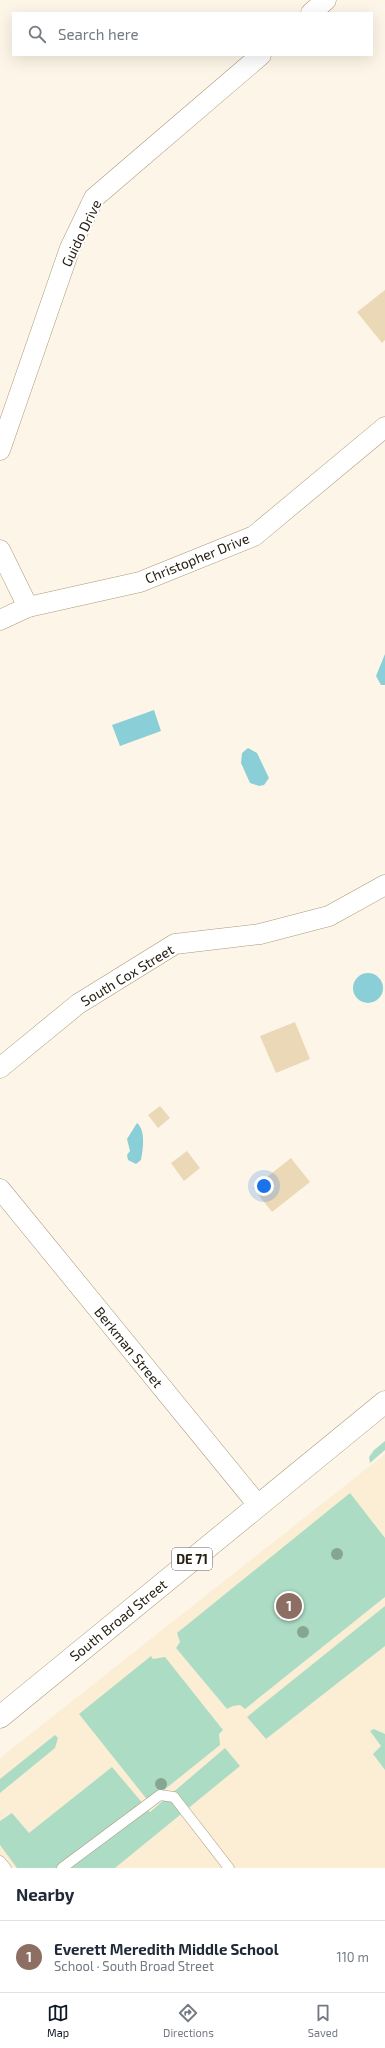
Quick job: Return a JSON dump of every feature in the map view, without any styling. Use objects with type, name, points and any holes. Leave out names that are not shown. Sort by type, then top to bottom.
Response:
[{"type":"main road","name":"South Broad Street","points":[[0,1717],[385,1402]]},
{"type":"street","points":[[311,12],[326,0]]},
{"type":"street","name":"Guido Drive","points":[[0,450],[70,248],[94,198],[260,56]]},
{"type":"street","name":"Christopher Drive","points":[[0,620],[28,607],[140,582],[254,536],[385,427]]},
{"type":"street","points":[[0,550],[28,607]]},
{"type":"street","name":"South Cox Street","points":[[0,1068],[78,1004],[175,944],[260,934],[329,916],[385,885]]},
{"type":"street","name":"Berkman Street","points":[[0,1189],[258,1505]]},
{"type":"lane","points":[[62,1868],[160,1794],[174,1797],[229,1868]]},
{"type":"lane","points":[[0,1861],[6,1868]]},
{"type":"shaded area","points":[[385,1454],[385,1868],[0,1868],[0,1758]]},
{"type":"green space","points":[[385,1441],[385,1450],[370,1463],[369,1457],[374,1450]]},
{"type":"green space","points":[[350,1493],[385,1538],[385,1597],[245,1709],[240,1705],[227,1709],[176,1648],[180,1642],[177,1633]]},
{"type":"green space","points":[[385,1606],[385,1646],[266,1739],[247,1717]]},
{"type":"green space","points":[[151,1656],[153,1659],[165,1657],[223,1730],[219,1734],[220,1745],[149,1802],[79,1714]]},
{"type":"green space","points":[[374,1729],[385,1734],[385,1770],[373,1754],[381,1746],[370,1731]]},
{"type":"green space","points":[[55,1735],[58,1738],[55,1748],[0,1793],[0,1779]]},
{"type":"green space","points":[[225,1748],[240,1766],[115,1868],[17,1868],[0,1845],[0,1821],[12,1813],[29,1833],[112,1767],[150,1812]]},
{"type":"water","points":[[385,654],[385,685],[381,685],[376,676]]},
{"type":"water","points":[[154,710],[161,731],[120,746],[112,725]]},
{"type":"water","points":[[248,748],[257,753],[269,778],[264,785],[259,786],[250,783],[241,763],[242,753]]},
{"type":"water","points":[[368,973],[379,977],[383,988],[379,999],[368,1003],[357,999],[353,988],[357,977]]},
{"type":"water","points":[[137,1123],[142,1130],[143,1140],[141,1160],[136,1164],[128,1160],[127,1155],[130,1151],[127,1139]]},
{"type":"building","points":[[385,290],[385,340],[382,343],[357,312]]},
{"type":"building","points":[[295,1022],[310,1059],[276,1073],[260,1036]]},
{"type":"building","points":[[160,1106],[170,1118],[158,1128],[148,1115]]},
{"type":"building","points":[[187,1151],[200,1168],[184,1181],[171,1163]]},
{"type":"building","points":[[291,1158],[310,1182],[272,1212],[253,1188]]},
{"type":"place","name":"Everett Meredith Middle School","points":[[289,1606]]}]
